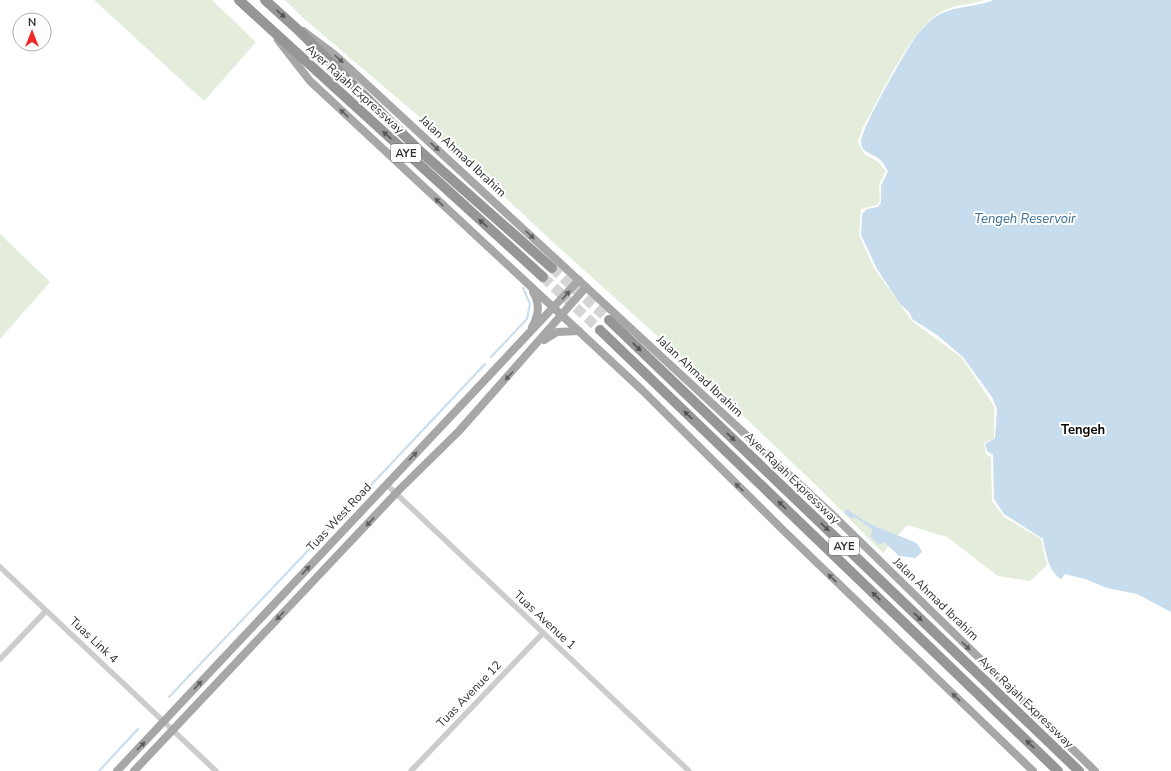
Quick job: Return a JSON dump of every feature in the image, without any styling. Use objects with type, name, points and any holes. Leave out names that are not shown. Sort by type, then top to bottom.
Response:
[{"type":"highway","name":"Ayer Rajah Expressway","points":[[239,0],[543,277]]},
{"type":"highway","name":"Ayer Rajah Expressway","points":[[265,0],[296,28],[421,152],[552,268]]},
{"type":"highway","name":"Ayer Rajah Expressway","points":[[609,320],[1079,771]]},
{"type":"highway","name":"AYE","points":[[600,330],[1058,771]]},
{"type":"main road","points":[[269,28],[310,81],[579,331],[1033,771]]},
{"type":"main road","name":"Jalan Ahmad Ibrahim","points":[[296,28],[306,32],[335,55],[837,519],[1095,771]]},
{"type":"main road","name":"Tuas West Road","points":[[117,771],[386,484],[554,309],[579,280]]},
{"type":"main road","points":[[525,339],[534,323],[538,308],[536,297],[529,286]]},
{"type":"main road","name":"Tuas West Road","points":[[134,771],[396,493],[459,431],[535,347],[586,287]]},
{"type":"main road","points":[[535,347],[552,334],[579,331]]},
{"type":"street","name":"Tuas Avenue 1","points":[[386,484],[689,771]]},
{"type":"street","name":"Tuas Link 4","points":[[0,566],[216,771]]},
{"type":"street","points":[[0,659],[46,611]]},
{"type":"street","name":"Tuas Avenue 12","points":[[411,771],[543,633]]},
{"type":"green space","points":[[94,0],[212,0],[256,42],[204,101]]},
{"type":"green space","points":[[285,0],[985,0],[948,9],[931,19],[908,46],[887,82],[862,129],[858,142],[864,154],[878,162],[886,171],[879,184],[880,201],[877,205],[861,209],[859,235],[874,268],[912,321],[962,358],[994,406],[994,438],[984,443],[986,455],[991,457],[992,501],[1004,517],[1041,539],[1047,565],[1030,581],[998,576],[947,537],[907,525],[883,553],[820,489],[692,367],[557,246],[423,120],[302,17]]},
{"type":"green space","points":[[0,234],[50,282],[0,339]]},
{"type":"water","name":"Tengeh Reservoir","points":[[993,0],[1171,0],[1171,612],[1137,594],[1107,588],[1085,579],[1065,574],[1061,579],[1050,567],[1043,539],[1004,514],[994,499],[993,455],[987,451],[985,444],[995,438],[997,409],[992,397],[963,357],[937,335],[912,319],[910,313],[900,304],[877,269],[861,235],[862,214],[867,209],[878,207],[881,202],[881,186],[888,171],[877,157],[868,153],[862,147],[862,136],[894,73],[916,36],[933,19],[949,10],[986,3]]},
{"type":"water","points":[[847,509],[863,520],[879,528],[914,542],[918,545],[922,552],[915,558],[899,556],[884,542],[879,545],[870,536],[873,530],[855,517],[852,519],[844,512]]},
{"type":"waterway","points":[[491,357],[527,319],[530,304],[523,288]]},
{"type":"waterway","points":[[340,518],[485,364]]},
{"type":"waterway","points":[[326,532],[333,525]]},
{"type":"waterway","points":[[169,697],[319,539]]},
{"type":"waterway","points":[[99,771],[138,729]]},
{"type":"tunnel","points":[[552,268],[609,320]]},
{"type":"tunnel","points":[[543,277],[600,330]]},
{"type":"district","name":"Tengeh","points":[[1083,430]]}]
